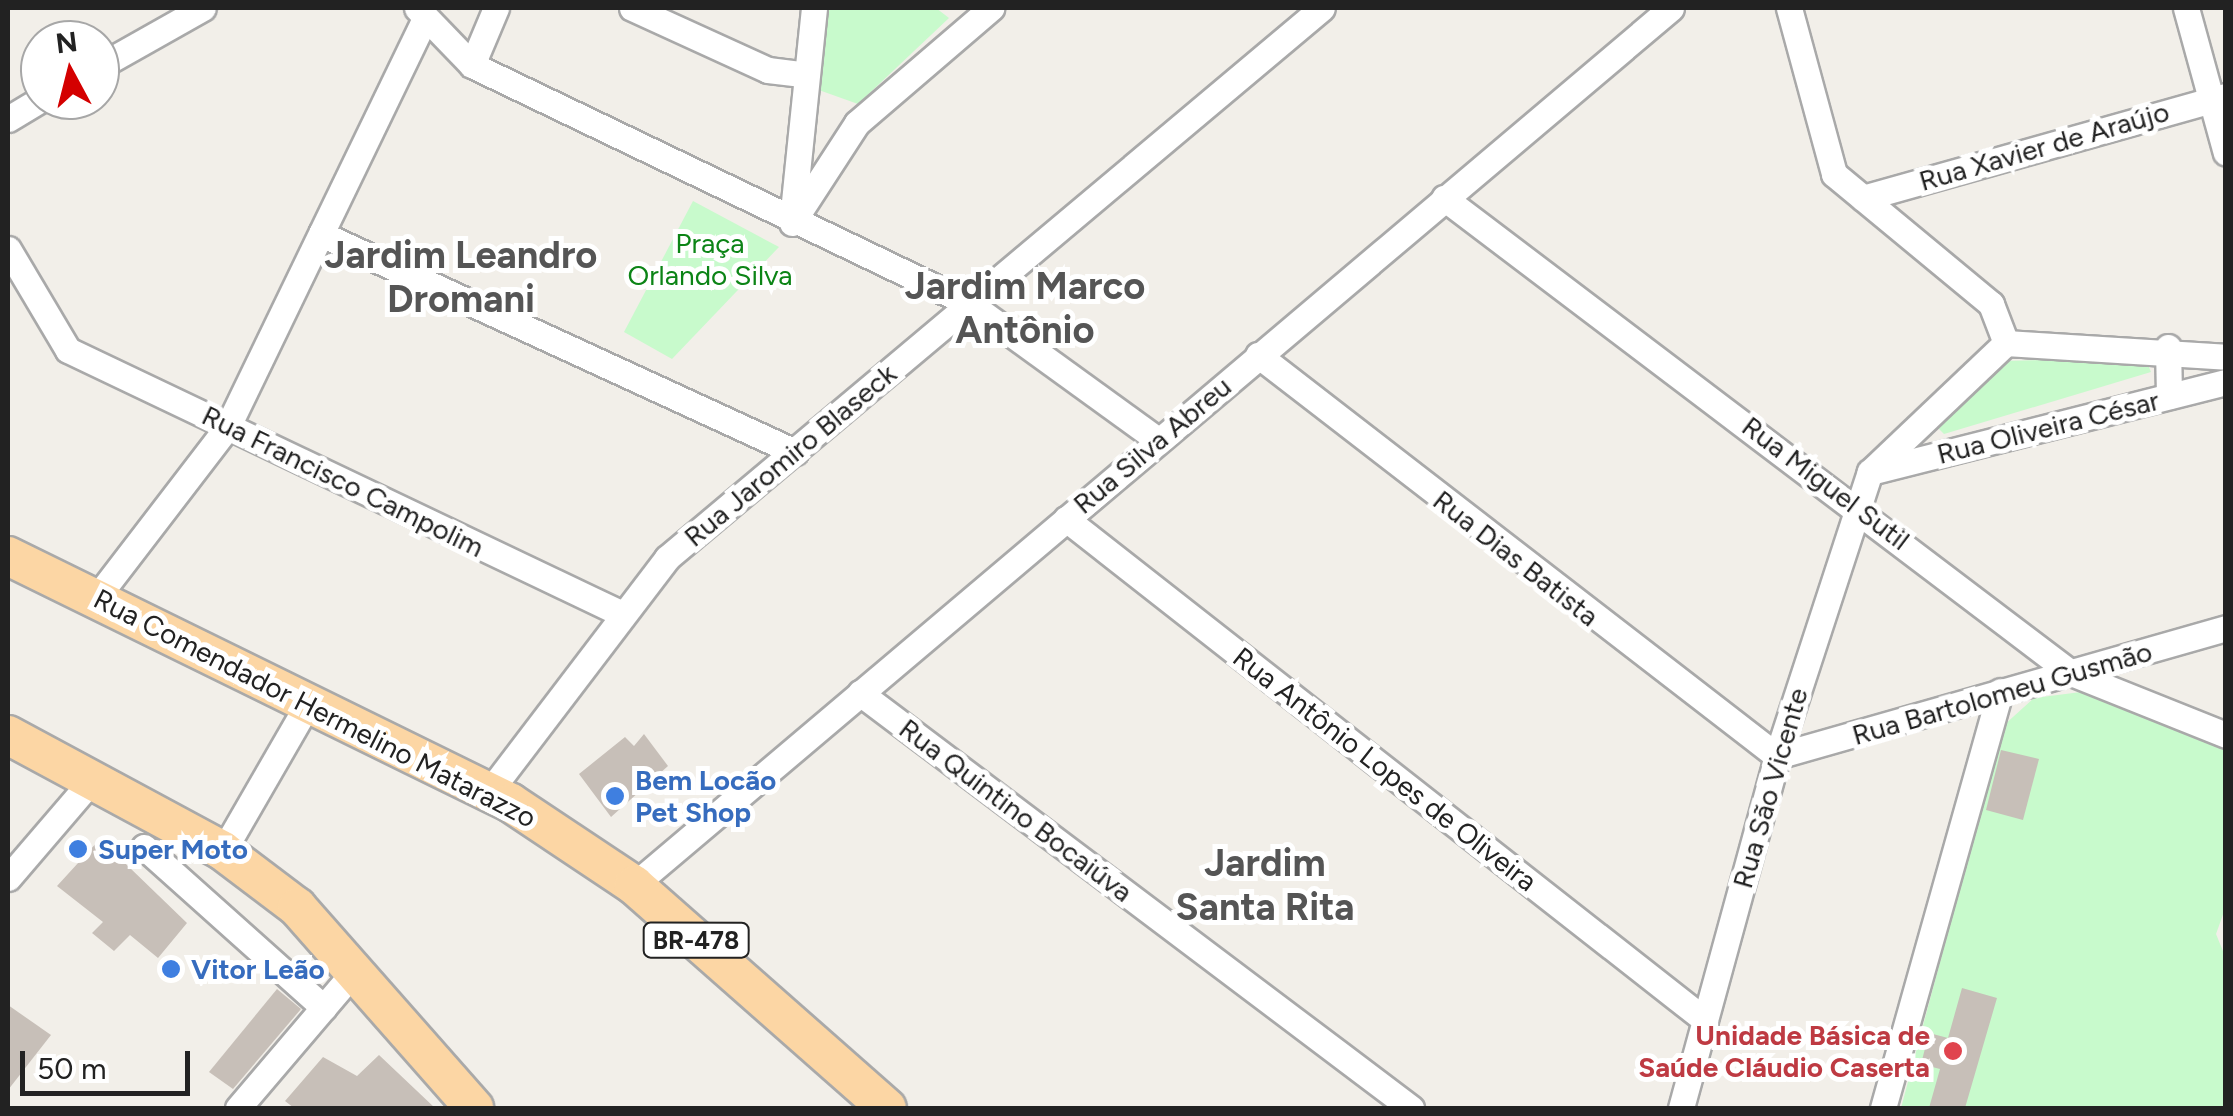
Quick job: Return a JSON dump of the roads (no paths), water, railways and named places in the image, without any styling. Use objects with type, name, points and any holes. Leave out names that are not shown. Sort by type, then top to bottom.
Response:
[{"type":"main road","name":"Rua Comendador Hermelino Matarazzo","points":[[8,556],[490,792],[634,884],[887,1108]]},
{"type":"main road","points":[[8,735],[223,851],[358,968],[474,1108]]},
{"type":"street","points":[[120,55],[203,8]]},
{"type":"street","points":[[472,64],[496,8]]},
{"type":"street","points":[[632,8],[768,70],[800,74]]},
{"type":"street","points":[[792,223],[800,74],[814,8]]},
{"type":"street","points":[[792,223],[857,123],[992,8]]},
{"type":"street","name":"Rua Jaromiro Blaseck","points":[[490,792],[618,612],[666,558],[1322,8]]},
{"type":"street","points":[[1789,8],[1834,174],[1991,304],[2006,343]]},
{"type":"street","points":[[2186,8],[2218,97],[2226,153]]},
{"type":"street","name":"Rua Silva Abreu","points":[[634,884],[1444,198],[1658,11]]},
{"type":"street","points":[[97,597],[228,426],[321,234],[420,14],[472,64],[792,223],[970,304],[1158,440]]},
{"type":"street","name":"Rua Xavier de Araújo","points":[[1863,198],[2218,97]]},
{"type":"street","name":"Rua Miguel Sutil","points":[[1444,198],[1858,505],[2071,673],[2226,735]]},
{"type":"street","points":[[321,234],[796,452]]},
{"type":"street","name":"Rua Francisco Campolim","points":[[8,248],[68,350],[618,612]]},
{"type":"street","points":[[1870,472],[2006,343],[2168,347],[2226,357]]},
{"type":"street","points":[[2168,347],[2169,396]]},
{"type":"street","name":"Rua Dias Batista","points":[[1258,355],[1777,756]]},
{"type":"street","name":"Rua Oliveira César","points":[[1870,472],[2226,382]]},
{"type":"street","points":[[1919,424],[1912,444],[1936,455]]},
{"type":"street","name":"Rua São Vicente","points":[[1681,1108],[1777,756],[1870,472]]},
{"type":"street","name":"Rua Antônio Lopes de Oliveira","points":[[1066,519],[1705,1020]]},
{"type":"street","name":"Rua Bartolomeu Gusmão","points":[[1777,756],[2226,628]]},
{"type":"street","points":[[1883,1108],[2000,691]]},
{"type":"street","name":"Rua Quintino Bocaiúva","points":[[860,693],[1410,1108]]},
{"type":"street","points":[[223,851],[308,704]]},
{"type":"street","points":[[8,878],[92,780]]},
{"type":"street","points":[[144,847],[324,1008]]},
{"type":"street","points":[[238,1108],[358,968]]},
{"type":"place","name":"Bem Locão Pet Shop","points":[[615,796]]},
{"type":"place","name":"Super Moto","points":[[78,849]]},
{"type":"place","name":"Vitor Leão","points":[[171,969]]},
{"type":"place","name":"Unidade Básica de Saúde Cláudio Caserta","points":[[1953,1051]]},
{"type":"district","name":"Jardim Leandro Dromani","points":[[461,278]]},
{"type":"district","name":"Jardim Marco Antônio","points":[[1025,308]]},
{"type":"district","name":"Jardim Santa Rita","points":[[1265,886]]},
{"type":"park label","name":"Praça Orlando Silva","points":[[710,259]]}]
